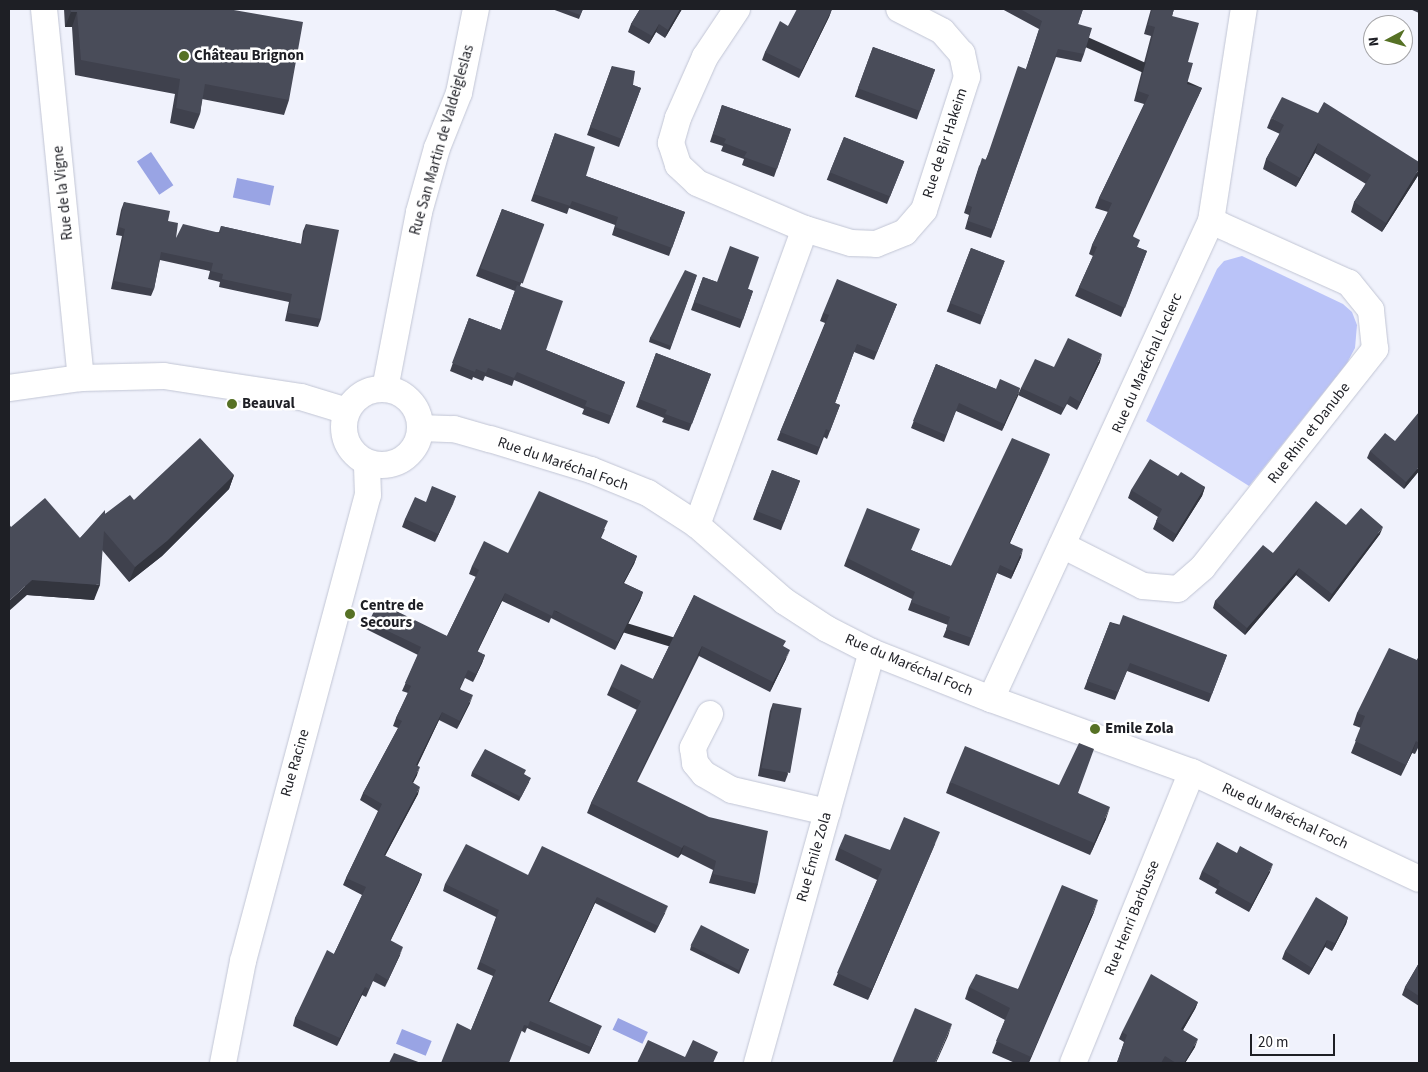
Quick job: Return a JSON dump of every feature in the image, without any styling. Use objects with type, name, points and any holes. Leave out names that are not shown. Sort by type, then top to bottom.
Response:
[{"type":"street","name":"Rue de la Vigne","points":[[44,9],[81,378]]},
{"type":"street","name":"Rue San Martin de Valdeigleslas","points":[[385,389],[419,212],[436,148],[459,93],[476,9]]},
{"type":"street","name":"Rue de Bir Hakeim","points":[[737,9],[705,57],[678,118],[671,143],[678,165],[697,183],[805,229],[851,243],[876,244],[905,232],[924,210],[967,77],[962,54],[942,31],[899,9]]},
{"type":"street","name":"Rue du Maréchal Leclerc","points":[[991,699],[1212,221],[1244,9]]},
{"type":"street","name":"Rue Rhin et Danube","points":[[1062,545],[1143,586],[1178,589],[1204,567],[1375,349],[1371,310],[1349,283],[1212,221]]},
{"type":"street","points":[[697,525],[805,229]]},
{"type":"street","points":[[9,388],[81,378],[164,376],[301,397],[347,411]]},
{"type":"street","points":[[385,389],[396,392],[414,406],[420,428],[418,440],[403,459],[391,464],[367,463],[353,451],[344,435],[347,411],[363,394],[385,389]]},
{"type":"street","name":"Rue du Maréchal Foch","points":[[420,428],[454,429],[591,470],[648,493],[697,525],[784,601],[827,629],[872,652],[991,699],[1192,772],[1419,879]]},
{"type":"street","name":"Rue Racine","points":[[223,1063],[243,961],[368,495],[367,463]]},
{"type":"street","name":"Rue Émile Zola","points":[[757,1063],[872,652]]},
{"type":"street","points":[[710,714],[693,748],[695,763],[704,774],[732,790],[827,812]]},
{"type":"street","name":"Rue Henri Barbusse","points":[[1072,1063],[1192,772]]},
{"type":"shaded area","points":[[151,152],[173,185],[159,195],[137,162]]},
{"type":"shaded area","points":[[237,178],[274,186],[270,205],[233,198]]},
{"type":"shaded area","points":[[1242,256],[1343,304],[1352,312],[1357,325],[1355,348],[1347,363],[1249,486],[1146,421],[1217,269],[1224,261]]},
{"type":"shaded area","points":[[618,1018],[648,1032],[642,1044],[613,1030]]},
{"type":"shaded area","points":[[402,1029],[432,1041],[426,1056],[396,1044]]},
{"type":"building","name":"Château Brignon","points":[[70,9],[228,9],[303,22],[289,100],[205,84],[200,114],[176,108],[180,79],[81,60],[77,12],[71,12]]},
{"type":"building","points":[[564,9],[583,9],[580,15]]},
{"type":"building","points":[[640,9],[680,9],[668,30],[659,24],[652,36],[631,24]]},
{"type":"building","points":[[797,9],[832,9],[802,70],[765,52],[780,21],[788,26]]},
{"type":"building","points":[[1020,9],[1083,9],[1078,24],[1092,28],[1084,54],[1058,49],[994,230],[968,221],[972,207],[967,205],[982,158],[986,160],[1018,66],[1026,69],[1042,21]]},
{"type":"building","points":[[1152,9],[1174,9],[1172,16],[1199,23],[1188,62],[1193,63],[1187,84],[1202,88],[1132,236],[1140,240],[1137,247],[1147,251],[1125,308],[1079,287],[1097,247],[1092,245],[1112,203],[1099,198],[1149,95],[1138,91],[1155,27],[1148,25]]},
{"type":"building","points":[[873,47],[935,70],[920,111],[858,88]]},
{"type":"building","points":[[612,66],[635,71],[633,85],[641,88],[622,139],[590,127]]},
{"type":"building","points":[[1282,97],[1318,113],[1324,102],[1419,162],[1419,169],[1386,223],[1354,202],[1371,175],[1318,143],[1300,178],[1266,159],[1284,125],[1271,118]]},
{"type":"building","points":[[722,105],[791,129],[777,169],[744,157],[747,152],[724,143],[726,139],[713,134]]},
{"type":"building","points":[[555,133],[595,147],[586,176],[685,212],[672,248],[615,227],[618,217],[572,201],[570,206],[534,194]]},
{"type":"building","points":[[844,137],[904,161],[890,197],[830,172]]},
{"type":"building","points":[[124,202],[170,211],[168,221],[178,223],[176,238],[183,224],[220,233],[221,226],[302,244],[306,224],[339,230],[321,319],[288,313],[292,294],[222,279],[223,274],[211,271],[213,263],[161,252],[154,289],[114,281],[125,229],[119,227]]},
{"type":"building","points":[[502,209],[544,224],[523,284],[480,268]]},
{"type":"building","points":[[730,246],[759,257],[748,289],[753,291],[743,320],[694,302],[703,277],[717,282]]},
{"type":"building","points":[[971,248],[1005,261],[983,316],[950,303]]},
{"type":"building","points":[[685,270],[697,275],[671,346],[650,338]]},
{"type":"building","points":[[837,279],[897,304],[877,352],[857,344],[835,403],[840,405],[830,431],[826,429],[819,447],[780,432],[829,315],[823,313]]},
{"type":"building","points":[[517,285],[563,301],[546,350],[625,382],[612,416],[585,406],[587,401],[517,372],[514,378],[488,368],[486,373],[476,369],[475,372],[452,363],[469,318],[501,330]]},
{"type":"building","points":[[1068,338],[1102,354],[1080,402],[1070,396],[1064,408],[1021,388],[1035,359],[1054,367]]},
{"type":"building","points":[[656,353],[711,374],[692,424],[665,414],[667,410],[639,399]]},
{"type":"building","points":[[936,364],[996,389],[1000,379],[1020,388],[1004,424],[959,403],[946,435],[913,421]]},
{"type":"building","points":[[1419,412],[1419,467],[1406,482],[1370,451],[1385,433],[1395,441]]},
{"type":"building","points":[[200,438],[234,475],[167,541],[135,567],[104,531],[100,585],[32,580],[9,601],[9,524],[11,527],[45,498],[80,538],[105,510],[105,514],[130,495],[134,500]]},
{"type":"building","points":[[1012,438],[1050,454],[1009,543],[1023,549],[1013,571],[1000,565],[972,638],[946,629],[950,617],[911,602],[915,592],[847,558],[867,508],[920,529],[911,550],[951,566]]},
{"type":"building","points":[[1150,459],[1178,476],[1181,472],[1205,487],[1176,534],[1156,521],[1162,509],[1131,490]]},
{"type":"building","points":[[772,470],[800,481],[784,522],[756,511]]},
{"type":"building","points":[[432,486],[456,496],[438,534],[405,519],[415,497],[426,502]]},
{"type":"building","points":[[539,491],[608,521],[600,538],[637,556],[623,583],[643,592],[618,642],[554,610],[552,616],[505,593],[477,651],[485,655],[476,674],[468,670],[459,689],[473,695],[460,721],[442,712],[416,765],[420,767],[412,782],[420,787],[384,855],[422,874],[390,940],[403,947],[388,980],[376,973],[369,989],[365,987],[340,1038],[295,1018],[327,950],[334,954],[366,887],[346,878],[382,804],[363,793],[402,721],[396,718],[411,686],[405,683],[421,647],[369,622],[378,602],[447,636],[479,570],[472,566],[484,541],[508,553]]},
{"type":"building","points":[[1316,501],[1346,525],[1361,508],[1383,527],[1332,594],[1299,568],[1247,628],[1215,601],[1263,545],[1273,553]]},
{"type":"building","points":[[694,595],[786,641],[783,646],[790,650],[773,682],[702,646],[636,781],[709,817],[768,831],[758,884],[713,874],[716,861],[684,845],[682,848],[591,803],[641,701],[611,686],[621,664],[653,679]]},
{"type":"building","points":[[1123,615],[1227,655],[1212,694],[1130,663],[1118,692],[1087,681],[1110,622],[1119,626]]},
{"type":"building","points":[[1389,648],[1417,660],[1419,656],[1419,743],[1416,741],[1406,765],[1355,741],[1365,716],[1357,713]]},
{"type":"building","points":[[773,703],[802,708],[790,773],[762,768]]},
{"type":"building","points":[[1079,743],[1094,749],[1078,793],[1110,807],[1094,843],[950,782],[965,746],[1059,785]]},
{"type":"building","points":[[485,749],[526,770],[524,774],[531,778],[521,797],[472,772]]},
{"type":"building","points":[[904,817],[940,832],[872,989],[837,973],[882,869],[839,848],[845,834],[890,850]]},
{"type":"building","points":[[1217,842],[1237,853],[1240,846],[1273,864],[1252,904],[1218,885],[1220,881],[1202,871]]},
{"type":"building","points":[[466,844],[528,875],[542,846],[668,906],[658,926],[597,897],[548,1001],[602,1026],[591,1047],[530,1021],[528,1026],[524,1025],[509,1063],[441,1063],[457,1023],[471,1030],[496,970],[480,962],[499,910],[445,884]]},
{"type":"building","points":[[1062,885],[1098,900],[1031,1057],[996,1041],[1010,1008],[969,987],[976,974],[1018,989]]},
{"type":"building","points":[[1316,897],[1348,917],[1335,943],[1327,940],[1312,968],[1285,951]]},
{"type":"building","points":[[701,925],[749,950],[739,970],[691,945]]},
{"type":"building","points":[[1419,963],[1419,996],[1405,987]]},
{"type":"building","points":[[1151,974],[1198,1002],[1181,1029],[1198,1039],[1184,1063],[1176,1063],[1165,1056],[1161,1063],[1117,1062],[1127,1035],[1122,1032]]},
{"type":"building","points":[[915,1008],[952,1024],[935,1063],[892,1063]]},
{"type":"building","points":[[648,1040],[685,1057],[693,1040],[718,1052],[713,1063],[637,1063]]},
{"type":"building","points":[[394,1053],[421,1063],[389,1063]]},
{"type":"place","name":"Château Brignon","points":[[184,56]]},
{"type":"place","name":"Beauval","points":[[232,404]]},
{"type":"place","name":"Centre de Secours","points":[[350,614]]},
{"type":"place","name":"Emile Zola","points":[[1095,729]]}]
